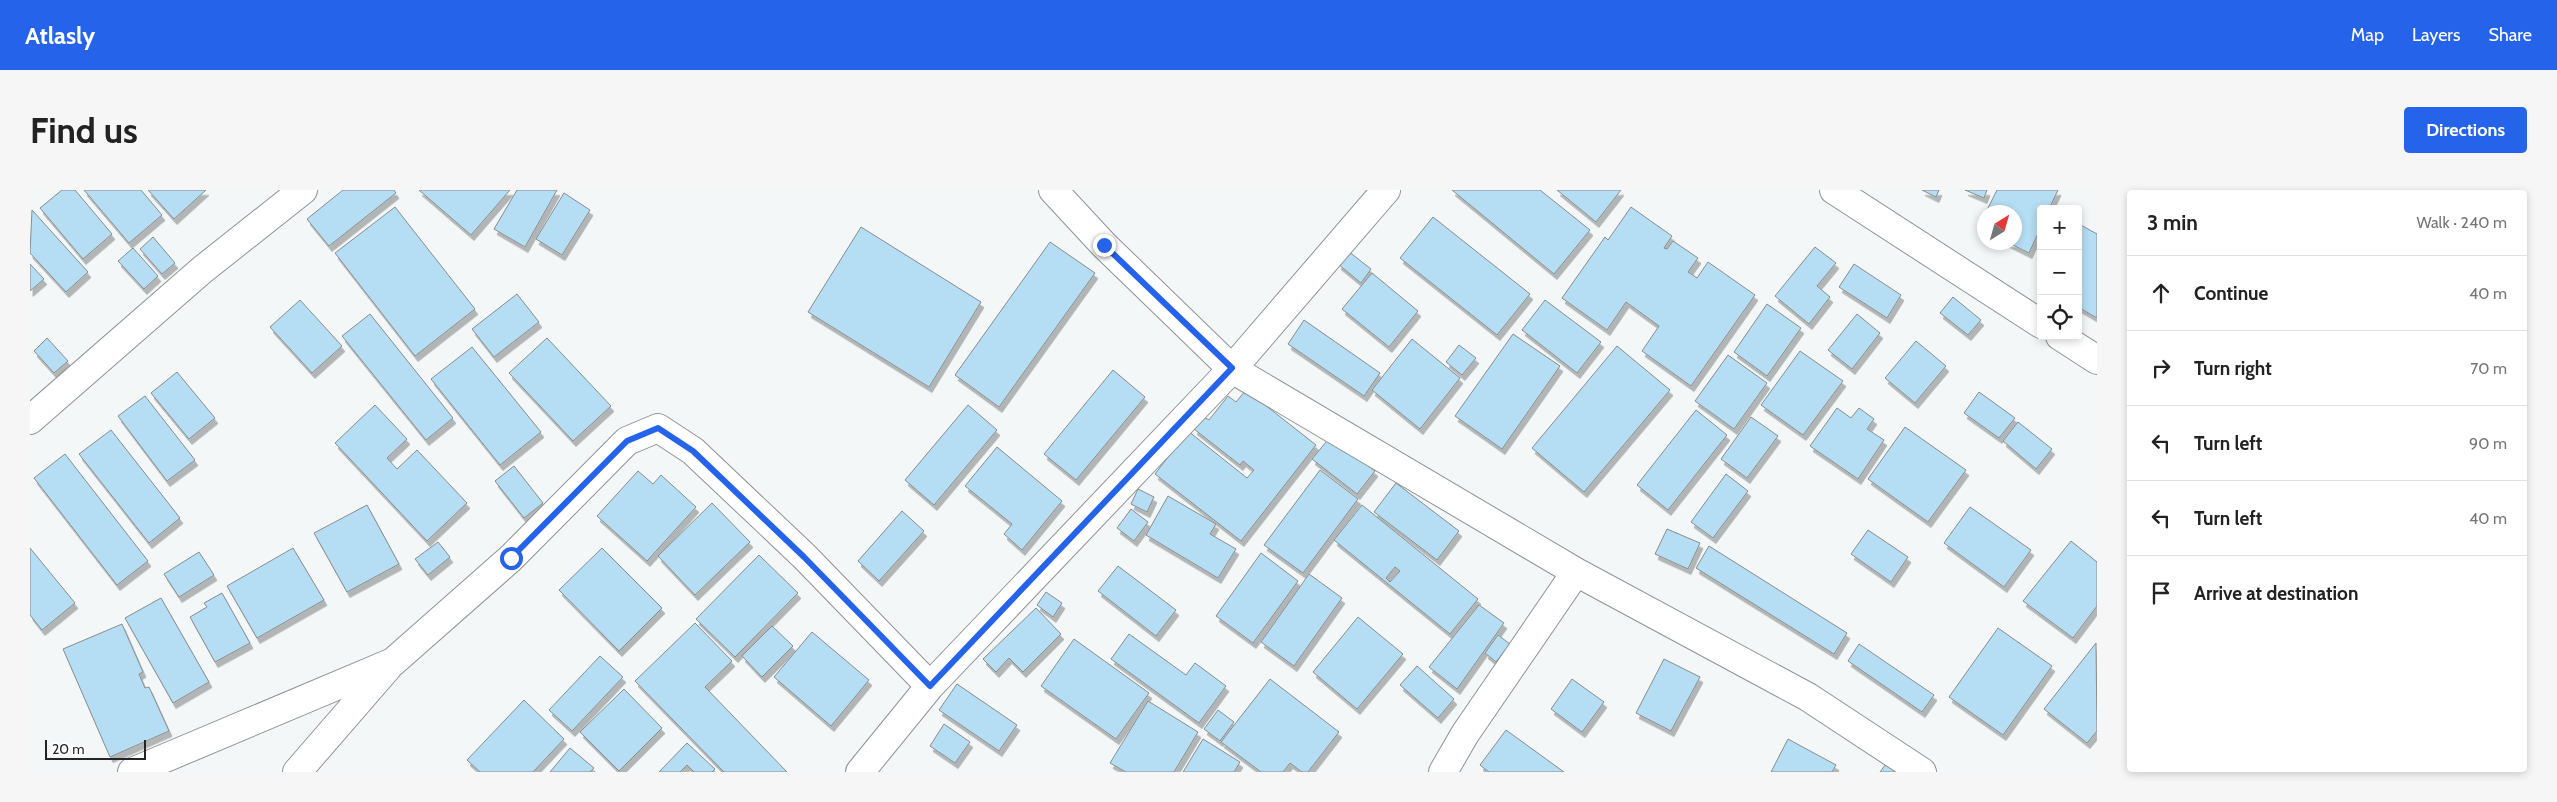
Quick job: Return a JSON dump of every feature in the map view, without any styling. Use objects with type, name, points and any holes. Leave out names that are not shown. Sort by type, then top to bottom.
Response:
[{"type":"street","points":[[30,420],[202,270],[303,190]]},
{"type":"street","points":[[1053,190],[1104,245],[1232,368],[1576,572],[1808,697],[1922,772]]},
{"type":"street","points":[[860,772],[930,686],[1232,368],[1386,190]]},
{"type":"street","points":[[1834,190],[2037,321]]},
{"type":"street","points":[[2066,340],[2097,360]]},
{"type":"street","points":[[297,772],[392,662],[511,558],[627,441],[658,428],[693,451],[804,557],[930,686]]},
{"type":"street","points":[[1442,772],[1576,572]]},
{"type":"street","points":[[132,772],[392,662]]},
{"type":"building","points":[[62,190],[75,190],[112,234],[83,259],[40,208]]},
{"type":"building","points":[[84,190],[141,190],[162,215],[129,243]]},
{"type":"building","points":[[148,190],[206,190],[174,219]]},
{"type":"building","points":[[343,190],[394,190],[396,193],[329,246],[307,219]]},
{"type":"building","points":[[419,190],[510,190],[471,235]]},
{"type":"building","points":[[517,190],[557,190],[525,247],[494,229]]},
{"type":"building","points":[[1452,190],[1540,190],[1590,230],[1554,274]]},
{"type":"building","points":[[1557,190],[1621,190],[1596,222]]},
{"type":"building","points":[[1922,190],[1939,190],[1936,197]]},
{"type":"building","points":[[1965,190],[1987,190],[1984,198]]},
{"type":"building","points":[[1997,190],[2058,190],[2051,205],[2037,205],[2037,236],[2029,253],[2022,250],[2022,205],[1990,205]]},
{"type":"building","points":[[564,193],[590,210],[562,255],[536,239]]},
{"type":"building","points":[[395,207],[475,309],[415,356],[335,253]]},
{"type":"building","points":[[1631,207],[1672,236],[1664,248],[1667,249],[1673,241],[1698,258],[1688,272],[1697,278],[1708,262],[1755,295],[1691,386],[1642,351],[1659,326],[1626,302],[1607,330],[1562,298],[1605,237],[1608,240]]},
{"type":"building","points":[[32,210],[88,272],[66,292],[30,253]]},
{"type":"building","points":[[1433,217],[1530,294],[1497,335],[1400,258]]},
{"type":"building","points":[[2082,226],[2097,234],[2097,318],[2082,309]]},
{"type":"building","points":[[861,227],[981,302],[929,387],[808,312]]},
{"type":"building","points":[[153,237],[175,263],[162,274],[140,249]]},
{"type":"building","points":[[1050,242],[1095,273],[999,407],[955,375]]},
{"type":"building","points":[[1815,247],[1836,263],[1817,286],[1830,297],[1809,324],[1775,296]]},
{"type":"building","points":[[133,248],[158,276],[144,289],[118,261]]},
{"type":"building","points":[[1348,251],[1371,269],[1361,283],[1338,264]]},
{"type":"building","points":[[30,264],[44,279],[30,291]]},
{"type":"building","points":[[1854,264],[1901,295],[1887,318],[1839,287]]},
{"type":"building","points":[[1372,273],[1418,311],[1389,347],[1342,309]]},
{"type":"building","points":[[517,294],[539,322],[494,357],[472,329]]},
{"type":"building","points":[[1953,297],[1981,320],[1968,335],[1940,313]]},
{"type":"building","points":[[300,300],[342,346],[312,373],[270,327]]},
{"type":"building","points":[[1545,300],[1601,342],[1577,373],[1522,330]]},
{"type":"building","points":[[1767,304],[1801,328],[1767,376],[1734,352]]},
{"type":"building","points":[[370,314],[453,418],[426,440],[342,336]]},
{"type":"building","points":[[1857,314],[1880,333],[1852,369],[1828,350]]},
{"type":"building","points":[[1304,320],[1380,373],[1364,396],[1288,344]]},
{"type":"building","points":[[1513,334],[1560,366],[1502,449],[1455,416]]},
{"type":"building","points":[[47,338],[68,361],[54,373],[34,351]]},
{"type":"building","points":[[547,338],[611,406],[573,441],[509,373]]},
{"type":"building","points":[[1412,339],[1460,378],[1420,429],[1372,390]]},
{"type":"building","points":[[1916,341],[1946,366],[1915,403],[1885,378]]},
{"type":"building","points":[[1459,345],[1476,358],[1462,375],[1446,362]]},
{"type":"building","points":[[1617,346],[1670,390],[1584,492],[1532,448]]},
{"type":"building","points":[[472,347],[541,432],[500,465],[431,379]]},
{"type":"building","points":[[1800,351],[1843,381],[1803,435],[1761,405]]},
{"type":"building","points":[[1728,355],[1767,383],[1734,429],[1695,401]]},
{"type":"building","points":[[1113,370],[1145,397],[1076,480],[1044,454]]},
{"type":"building","points":[[177,372],[215,418],[189,439],[151,393]]},
{"type":"building","points":[[1246,390],[1316,445],[1241,541],[1155,474],[1188,431],[1247,478],[1254,470],[1243,461],[1240,465],[1194,429],[1204,417],[1209,420],[1228,396],[1236,402]]},
{"type":"building","points":[[1979,392],[2015,418],[1999,438],[1964,413]]},
{"type":"building","points":[[145,396],[195,460],[167,481],[118,416]]},
{"type":"building","points":[[375,405],[407,439],[387,458],[397,469],[417,450],[467,503],[427,541],[335,443]]},
{"type":"building","points":[[968,405],[997,430],[934,505],[905,480]]},
{"type":"building","points":[[1837,408],[1851,418],[1859,408],[1874,419],[1867,429],[1884,440],[1858,479],[1810,446]]},
{"type":"building","points":[[1696,410],[1727,435],[1668,510],[1637,485]]},
{"type":"building","points":[[1751,417],[1778,436],[1747,478],[1721,459]]},
{"type":"building","points":[[2018,422],[2052,449],[2036,469],[2003,441]]},
{"type":"building","points":[[1905,427],[1966,470],[1928,522],[1868,479]]},
{"type":"building","points":[[111,430],[180,518],[149,543],[79,454]]},
{"type":"building","points":[[1331,436],[1375,471],[1357,494],[1312,459]]},
{"type":"building","points":[[997,447],[1062,501],[1022,550],[1004,534],[1012,524],[965,486]]},
{"type":"building","points":[[65,454],[148,561],[117,585],[34,478]]},
{"type":"building","points":[[514,466],[543,503],[524,518],[495,481]]},
{"type":"building","points":[[1320,470],[1358,499],[1303,573],[1264,545]]},
{"type":"building","points":[[638,471],[653,484],[661,475],[696,507],[647,561],[597,516]]},
{"type":"building","points":[[1726,474],[1748,491],[1713,538],[1691,522]]},
{"type":"building","points":[[1396,483],[1459,531],[1437,560],[1374,512]]},
{"type":"building","points":[[1138,489],[1154,497],[1147,512],[1131,504]]},
{"type":"building","points":[[1168,496],[1216,524],[1210,534],[1236,549],[1218,578],[1146,535]]},
{"type":"building","points":[[712,503],[750,542],[695,595],[658,556]]},
{"type":"building","points":[[367,505],[399,564],[347,592],[314,533]]},
{"type":"building","points":[[1362,505],[1478,599],[1450,634],[1334,540]],"holes":[[[1395,567],[1400,571],[1390,582],[1386,578]]]},
{"type":"building","points":[[1970,507],[2031,550],[2004,587],[1944,543]]},
{"type":"building","points":[[1131,509],[1148,522],[1134,541],[1117,528]]},
{"type":"building","points":[[902,511],[924,531],[879,581],[858,561]]},
{"type":"building","points":[[1667,529],[1700,543],[1688,569],[1655,554]]},
{"type":"building","points":[[1868,530],[1908,557],[1891,582],[1851,554]]},
{"type":"building","points":[[2071,541],[2097,562],[2097,606],[2073,638],[2023,601]]},
{"type":"building","points":[[438,542],[450,557],[428,575],[415,559]]},
{"type":"building","points":[[1709,546],[1847,633],[1834,654],[1696,568]]},
{"type":"building","points":[[30,548],[75,603],[42,630],[30,615]]},
{"type":"building","points":[[293,548],[324,600],[257,638],[227,586]]},
{"type":"building","points":[[602,548],[662,608],[619,651],[559,590]]},
{"type":"building","points":[[199,552],[214,575],[179,597],[164,574]]},
{"type":"building","points":[[1261,553],[1298,581],[1253,643],[1216,616]]},
{"type":"building","points":[[759,555],[798,593],[735,657],[696,619]]},
{"type":"building","points":[[1118,566],[1176,610],[1156,636],[1098,591]]},
{"type":"building","points":[[1309,574],[1342,598],[1294,666],[1261,642]]},
{"type":"building","points":[[1046,592],[1062,603],[1053,617],[1037,605]]},
{"type":"building","points":[[222,593],[250,643],[215,662],[190,617],[207,607],[204,603]]},
{"type":"building","points":[[161,598],[209,682],[173,703],[125,618]]},
{"type":"building","points":[[1479,605],[1504,623],[1457,689],[1429,667]]},
{"type":"building","points":[[1036,608],[1061,634],[1023,672],[1009,658],[996,672],[983,659]]},
{"type":"building","points":[[1358,617],[1403,654],[1357,709],[1313,672]]},
{"type":"building","points":[[695,623],[732,661],[705,687],[787,772],[724,772],[635,681]]},
{"type":"building","points":[[122,624],[143,672],[139,674],[145,688],[149,687],[169,731],[110,757],[63,649]]},
{"type":"building","points":[[772,626],[793,646],[762,677],[742,656]]},
{"type":"building","points":[[1998,628],[2052,666],[2003,735],[1949,697]]},
{"type":"building","points":[[812,632],[869,680],[831,726],[774,677]]},
{"type":"building","points":[[1129,634],[1186,675],[1195,663],[1226,686],[1199,723],[1111,659]]},
{"type":"building","points":[[1498,635],[1510,644],[1496,662],[1485,653]]},
{"type":"building","points":[[1074,639],[1149,693],[1116,739],[1041,686]]},
{"type":"building","points":[[2096,643],[2097,731],[2087,743],[2044,709]]},
{"type":"building","points":[[1859,644],[1934,695],[1922,712],[1848,661]]},
{"type":"building","points":[[600,656],[623,677],[572,731],[549,710]]},
{"type":"building","points":[[1664,659],[1700,677],[1671,731],[1636,713]]},
{"type":"building","points":[[1417,666],[1454,699],[1438,718],[1400,685]]},
{"type":"building","points":[[1270,679],[1339,732],[1308,772],[1302,772],[1290,763],[1283,772],[1261,772],[1221,742]]},
{"type":"building","points":[[1572,679],[1604,702],[1582,732],[1551,709]]},
{"type":"building","points":[[957,684],[1017,725],[999,751],[939,710]]},
{"type":"building","points":[[624,689],[662,728],[619,771],[580,732]]},
{"type":"building","points":[[524,700],[564,739],[533,772],[480,772],[467,760]]},
{"type":"building","points":[[1148,701],[1198,732],[1174,772],[1126,772],[1110,763]]},
{"type":"building","points":[[1218,710],[1234,722],[1220,741],[1204,729]]},
{"type":"building","points":[[944,724],[970,742],[955,763],[930,746]]},
{"type":"building","points":[[1506,730],[1564,772],[1489,772],[1480,765]]},
{"type":"building","points":[[1203,739],[1240,762],[1234,772],[1183,772]]},
{"type":"building","points":[[1788,739],[1836,765],[1832,772],[1771,772]]},
{"type":"building","points":[[687,743],[715,769],[712,772],[694,772],[687,765],[680,772],[659,772]]},
{"type":"building","points":[[570,748],[594,768],[590,772],[550,772]]},
{"type":"building","points":[[1888,761],[1905,772],[1880,772]]},
{"type":"route","points":[[511,558],[627,441],[658,428],[693,451],[804,557],[930,686],[1232,368],[1104,245]]}]
